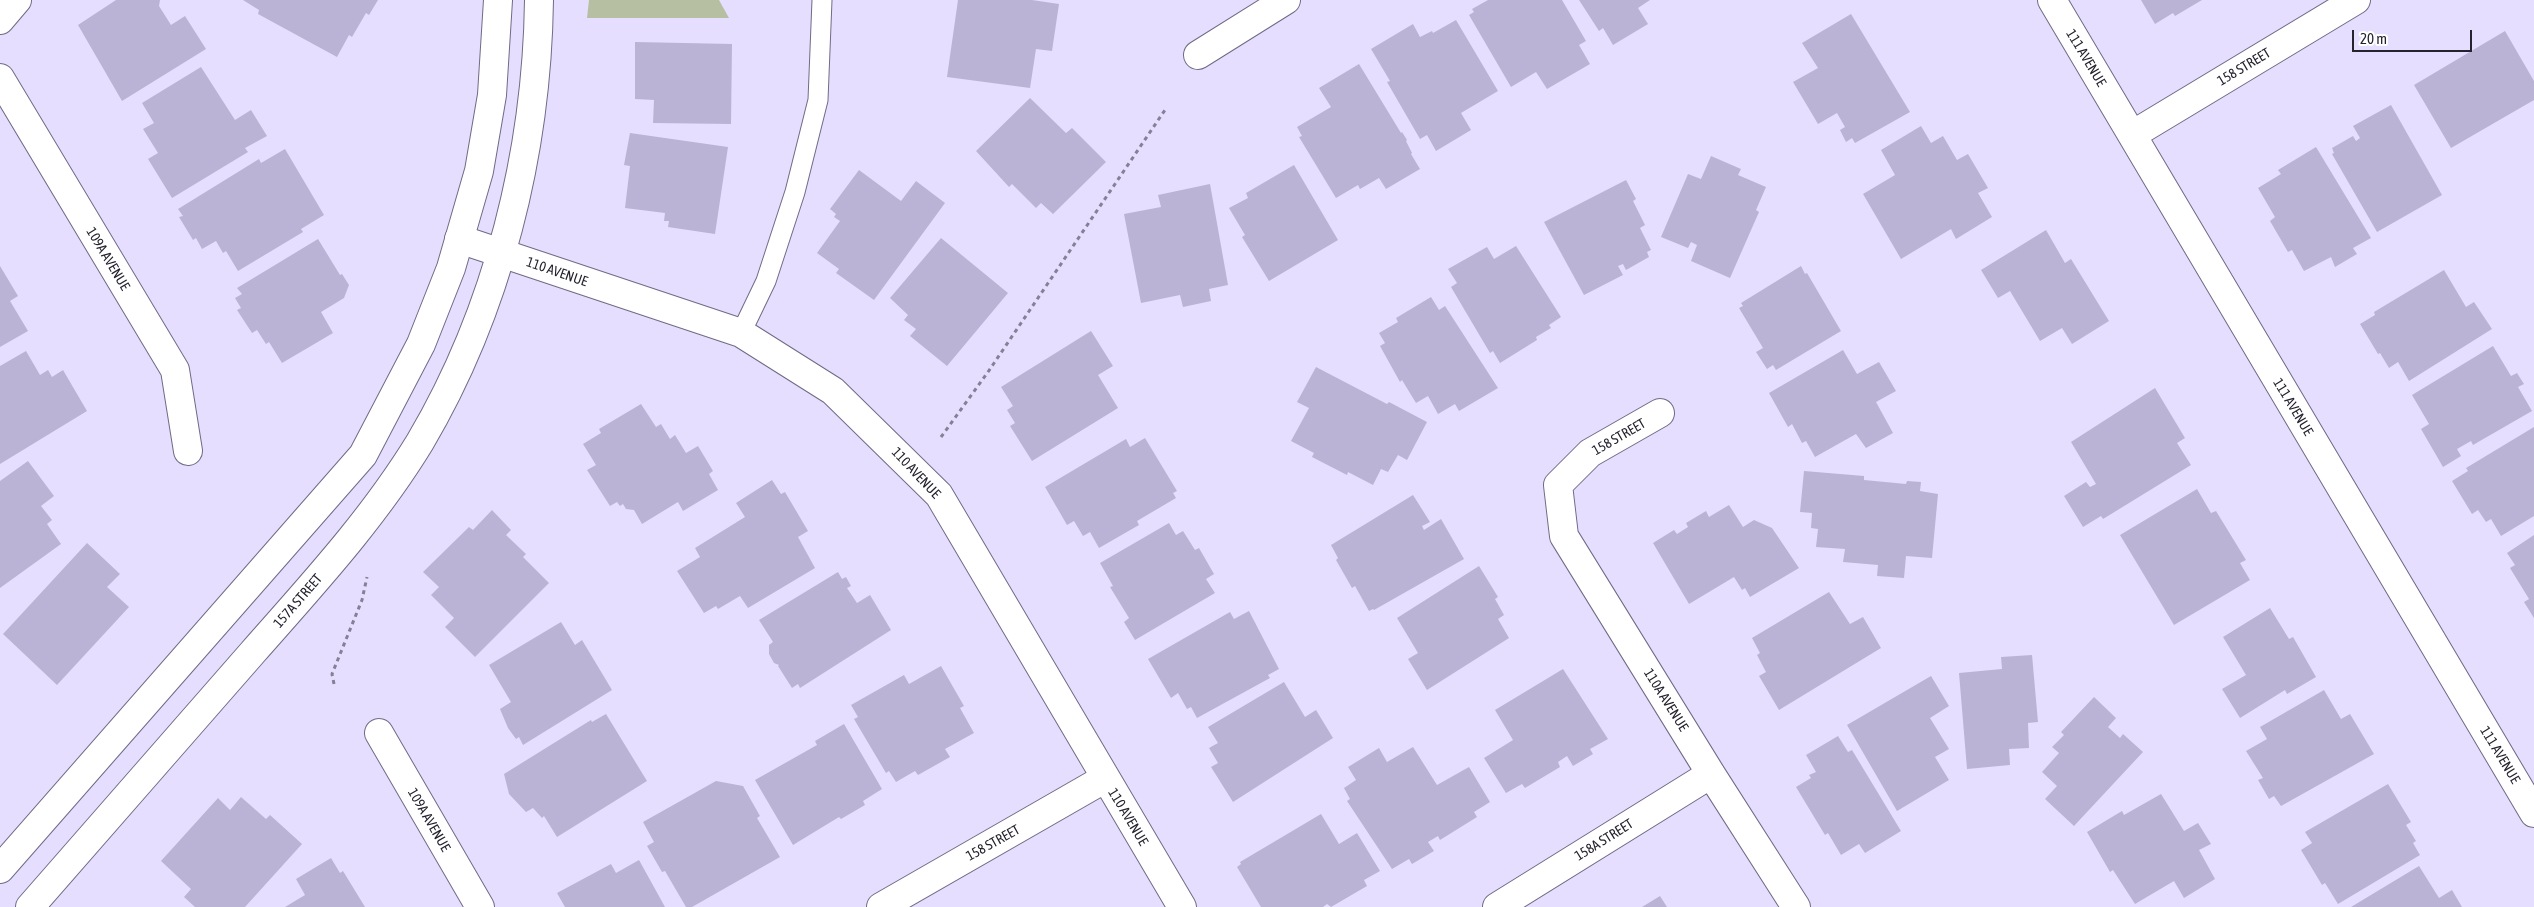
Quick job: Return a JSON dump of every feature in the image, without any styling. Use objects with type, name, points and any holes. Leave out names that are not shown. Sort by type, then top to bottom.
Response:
[{"type":"street","points":[[0,20],[17,0]]},
{"type":"street","points":[[0,869],[363,455],[420,344],[439,302],[459,239],[478,171],[492,95],[498,0]]},
{"type":"street","points":[[500,253],[527,142],[537,64],[539,0]]},
{"type":"street","points":[[1198,55],[1286,0]]},
{"type":"street","name":"111 AVENUE","points":[[2052,0],[2534,813]]},
{"type":"street","name":"158 STREET","points":[[2132,135],[2356,0]]},
{"type":"street","name":"109A AVENUE","points":[[0,78],[174,370],[188,451]]},
{"type":"street","name":"110 AVENUE","points":[[459,239],[741,333],[834,391],[939,495],[1104,779],[1182,907]]},
{"type":"street","name":"157A STREET","points":[[30,907],[343,549],[400,473],[438,409],[453,377],[479,316],[500,253]]},
{"type":"street","name":"158 STREET","points":[[1558,485],[1590,453],[1660,413]]},
{"type":"street","name":"110A AVENUE","points":[[1558,485],[1564,536],[1711,774],[1796,907]]},
{"type":"street","name":"109A AVENUE","points":[[379,733],[480,907]]},
{"type":"street","name":"158A STREET","points":[[1497,907],[1711,774]]},
{"type":"street","name":"158 STREET","points":[[881,907],[1104,779]]},
{"type":"lane","points":[[741,333],[766,281],[795,192],[818,100],[822,0]]},
{"type":"path","points":[[940,437],[988,372],[1167,107]]},
{"type":"path","points":[[334,684],[332,674],[362,600],[367,576]]},
{"type":"green space","points":[[589,0],[719,0],[729,18],[587,18]]},
{"type":"building","points":[[116,0],[160,0],[159,6],[171,25],[185,16],[206,49],[122,101],[78,25]]},
{"type":"building","points":[[243,0],[378,0],[369,15],[366,13],[352,37],[349,35],[337,57],[258,14],[259,10]]},
{"type":"building","points":[[958,0],[1032,0],[1059,4],[1052,51],[1036,49],[1030,88],[947,77]]},
{"type":"building","points":[[1488,0],[1562,0],[1586,41],[1579,45],[1590,64],[1547,89],[1536,72],[1511,87],[1469,15],[1474,12],[1472,9]]},
{"type":"building","points":[[1579,0],[1650,0],[1638,8],[1648,24],[1613,45],[1603,28],[1599,31]]},
{"type":"building","points":[[2141,0],[2202,0],[2175,16],[2173,13],[2155,24]]},
{"type":"building","points":[[1851,14],[1910,112],[1855,143],[1852,138],[1846,142],[1840,130],[1845,127],[1837,113],[1818,124],[1793,82],[1818,68],[1802,43]]},
{"type":"building","points":[[1456,20],[1498,91],[1461,113],[1471,130],[1436,151],[1427,135],[1420,139],[1387,82],[1390,81],[1371,49],[1413,24],[1420,37],[1432,31],[1433,33]]},
{"type":"building","points":[[2505,31],[2534,81],[2534,100],[2451,148],[2414,85]]},
{"type":"building","points":[[635,42],[732,44],[731,124],[653,123],[654,100],[635,99]]},
{"type":"building","points":[[1359,64],[1407,140],[1411,154],[1420,169],[1386,189],[1379,178],[1360,189],[1358,185],[1336,198],[1299,137],[1302,136],[1297,127],[1331,107],[1319,88]]},
{"type":"building","points":[[201,67],[235,120],[251,110],[267,136],[245,148],[248,152],[172,198],[148,159],[158,153],[143,129],[154,123],[142,103]]},
{"type":"building","points":[[1030,98],[1066,133],[1072,128],[1106,162],[1053,214],[1041,203],[1036,208],[1012,184],[1009,187],[976,151]]},
{"type":"building","points":[[2391,105],[2442,195],[2377,232],[2332,154],[2334,153],[2332,148],[2353,136],[2356,141],[2360,138],[2353,126]]},
{"type":"building","points":[[1921,126],[1931,143],[1943,136],[1957,160],[1968,154],[1988,188],[1978,193],[1992,217],[1956,239],[1951,229],[1901,259],[1863,194],[1895,175],[1881,150]]},
{"type":"building","points":[[630,133],[728,147],[715,234],[668,227],[669,221],[664,221],[665,213],[625,208],[630,166],[624,165]]},
{"type":"building","points":[[2316,147],[2371,238],[2353,248],[2357,254],[2335,267],[2331,257],[2304,271],[2292,250],[2288,252],[2270,221],[2275,217],[2258,188],[2281,174],[2278,170]]},
{"type":"building","points":[[285,149],[324,215],[301,229],[303,232],[238,271],[226,251],[223,253],[216,241],[202,249],[196,238],[193,240],[179,217],[183,216],[178,209],[259,159],[261,163]]},
{"type":"building","points":[[1711,156],[1741,169],[1738,175],[1766,187],[1756,210],[1759,212],[1730,278],[1691,261],[1697,245],[1691,242],[1688,248],[1661,237],[1688,174],[1701,179]]},
{"type":"building","points":[[1294,165],[1338,240],[1269,281],[1242,237],[1245,235],[1229,208],[1248,198],[1246,193]]},
{"type":"building","points":[[859,170],[901,201],[916,181],[945,203],[874,300],[836,273],[839,269],[817,253],[840,221],[834,217],[836,214],[830,209]]},
{"type":"building","points":[[1626,180],[1636,199],[1633,201],[1645,225],[1640,228],[1651,250],[1647,252],[1649,257],[1626,270],[1623,264],[1618,266],[1623,275],[1584,295],[1544,222]]},
{"type":"building","points":[[1210,184],[1228,285],[1209,289],[1211,301],[1183,307],[1180,295],[1141,303],[1124,214],[1161,207],[1158,195]]},
{"type":"building","points":[[2046,230],[2065,263],[2071,259],[2109,321],[2072,344],[2062,328],[2040,341],[2010,291],[1998,298],[1981,270]]},
{"type":"building","points":[[941,238],[1008,293],[947,366],[910,336],[916,329],[904,320],[908,315],[890,298]]},
{"type":"building","points":[[318,239],[340,275],[342,274],[349,285],[344,298],[321,312],[333,333],[282,363],[269,342],[266,344],[257,330],[252,333],[237,310],[241,308],[235,298],[242,294],[237,288]]},
{"type":"building","points":[[1516,246],[1561,317],[1549,325],[1551,328],[1536,337],[1537,340],[1500,363],[1493,351],[1490,353],[1451,287],[1457,283],[1448,269],[1487,247],[1494,259]]},
{"type":"building","points":[[0,266],[18,296],[10,301],[28,331],[0,347]]},
{"type":"building","points":[[1801,266],[1841,331],[1776,370],[1773,365],[1767,369],[1756,352],[1763,348],[1739,308],[1743,306],[1741,303]]},
{"type":"building","points":[[2444,270],[2466,307],[2474,302],[2492,329],[2409,381],[2398,362],[2389,368],[2360,324],[2375,315],[2374,312]]},
{"type":"building","points":[[1431,297],[1439,310],[1445,306],[1498,388],[1459,411],[1455,404],[1438,414],[1428,396],[1416,403],[1402,380],[1400,382],[1380,346],[1385,343],[1379,333],[1398,322],[1396,318]]},
{"type":"building","points":[[1091,331],[1113,366],[1098,375],[1118,408],[1032,461],[1010,426],[1015,423],[1007,410],[1013,406],[1001,387]]},
{"type":"building","points":[[2493,346],[2511,376],[2517,373],[2524,384],[2518,387],[2532,411],[2473,445],[2471,441],[2457,449],[2461,456],[2443,467],[2421,429],[2429,424],[2412,395]]},
{"type":"building","points":[[1843,350],[1857,374],[1879,362],[1896,391],[1876,402],[1893,433],[1866,448],[1856,434],[1815,457],[1806,441],[1802,443],[1792,424],[1788,427],[1769,393]]},
{"type":"building","points":[[26,351],[40,375],[48,370],[52,377],[63,370],[87,411],[0,464],[0,366]]},
{"type":"building","points":[[1316,367],[1387,404],[1389,402],[1427,422],[1407,460],[1398,455],[1388,472],[1381,469],[1373,485],[1348,472],[1347,475],[1312,457],[1314,453],[1291,441],[1309,408],[1297,402]]},
{"type":"building","points":[[2155,388],[2185,438],[2177,443],[2191,465],[2103,519],[2101,516],[2083,527],[2064,496],[2086,482],[2090,487],[2096,484],[2071,442]]},
{"type":"building","points":[[641,404],[656,427],[661,424],[670,439],[675,435],[686,453],[698,446],[713,471],[709,474],[718,490],[683,511],[678,502],[642,524],[634,510],[626,509],[623,504],[620,506],[617,502],[610,506],[587,470],[596,465],[583,444],[601,433],[599,429]]},
{"type":"building","points":[[2534,427],[2534,516],[2501,536],[2491,519],[2486,522],[2478,510],[2472,514],[2452,481],[2468,471],[2466,468]]},
{"type":"building","points":[[1145,438],[1177,491],[1173,493],[1176,498],[1137,521],[1139,525],[1099,548],[1090,532],[1083,536],[1074,521],[1067,525],[1045,487],[1126,439],[1130,447]]},
{"type":"building","points":[[28,461],[54,496],[41,506],[52,520],[47,524],[61,544],[0,588],[0,481]]},
{"type":"building","points":[[1804,471],[1864,476],[1864,480],[1906,484],[1907,481],[1921,482],[1920,491],[1938,494],[1932,558],[1906,556],[1904,578],[1877,576],[1878,565],[1843,562],[1845,549],[1816,547],[1818,529],[1811,528],[1812,513],[1800,512]]},
{"type":"building","points":[[772,480],[781,494],[785,492],[808,531],[798,537],[815,568],[748,608],[740,596],[718,609],[716,606],[704,613],[677,571],[700,557],[695,548],[745,517],[736,503]]},
{"type":"building","points":[[2197,489],[2211,513],[2216,511],[2246,560],[2240,563],[2250,580],[2174,625],[2120,535]]},
{"type":"building","points":[[1413,495],[1430,522],[1422,526],[1424,530],[1441,519],[1464,559],[1374,610],[1369,611],[1355,586],[1352,588],[1336,560],[1338,558],[1331,545]]},
{"type":"building","points":[[1729,505],[1743,527],[1754,520],[1772,528],[1799,568],[1750,597],[1745,588],[1742,590],[1734,577],[1689,604],[1653,543],[1674,530],[1677,534],[1688,527],[1686,523],[1706,511],[1709,517]]},
{"type":"building","points":[[492,510],[511,530],[506,535],[526,554],[523,557],[549,583],[475,657],[445,627],[454,618],[431,595],[439,587],[423,572],[469,527],[473,530]]},
{"type":"building","points":[[1169,523],[1176,535],[1183,531],[1195,550],[1199,548],[1214,574],[1206,579],[1215,593],[1135,640],[1124,622],[1129,618],[1110,587],[1113,586],[1100,563]]},
{"type":"building","points":[[2534,535],[2534,618],[2524,602],[2529,599],[2510,568],[2515,565],[2507,553]]},
{"type":"building","points":[[87,543],[120,574],[107,587],[129,607],[57,685],[3,634]]},
{"type":"building","points":[[1479,566],[1498,597],[1495,599],[1504,615],[1498,619],[1509,638],[1427,690],[1408,659],[1418,653],[1397,618]]},
{"type":"building","points":[[838,572],[842,579],[846,577],[851,586],[847,588],[857,603],[870,595],[891,630],[800,688],[798,684],[792,688],[779,665],[774,663],[769,654],[769,645],[773,642],[759,620]]},
{"type":"building","points":[[1829,592],[1850,624],[1863,617],[1881,648],[1779,710],[1759,676],[1766,672],[1757,655],[1760,653],[1752,638]]},
{"type":"building","points":[[2270,608],[2289,639],[2293,637],[2316,677],[2287,694],[2285,690],[2240,718],[2222,689],[2246,675],[2223,637]]},
{"type":"building","points":[[1249,611],[1279,669],[1268,675],[1270,678],[1197,718],[1191,707],[1187,709],[1178,693],[1171,698],[1148,659],[1230,612],[1234,619]]},
{"type":"building","points":[[561,622],[575,645],[582,640],[612,690],[523,745],[519,737],[516,739],[508,728],[500,709],[511,702],[489,665]]},
{"type":"building","points":[[2032,655],[2038,722],[2028,723],[2029,748],[2009,749],[2010,765],[1967,769],[1959,673],[2002,669],[2001,657]]},
{"type":"building","points":[[941,666],[964,706],[960,708],[974,733],[945,749],[950,757],[918,775],[915,771],[896,782],[889,771],[886,773],[854,719],[858,717],[851,705],[904,675],[909,684]]},
{"type":"building","points":[[1563,669],[1608,739],[1590,749],[1593,754],[1573,766],[1567,756],[1558,762],[1560,767],[1525,788],[1522,784],[1506,793],[1484,758],[1513,740],[1495,710]]},
{"type":"building","points":[[1931,676],[1949,706],[1930,718],[1949,749],[1935,757],[1949,780],[1897,811],[1847,725]]},
{"type":"building","points":[[1284,682],[1305,717],[1316,710],[1333,738],[1233,802],[1211,767],[1218,763],[1209,748],[1218,743],[1208,727]]},
{"type":"building","points":[[2324,690],[2341,719],[2350,714],[2374,754],[2281,806],[2274,796],[2269,799],[2258,780],[2263,778],[2246,751],[2267,739],[2260,727]]},
{"type":"building","points":[[2094,697],[2116,718],[2108,727],[2120,738],[2123,734],[2143,752],[2074,826],[2045,799],[2057,786],[2042,772],[2059,753],[2052,747],[2064,735],[2061,732]]},
{"type":"building","points":[[606,714],[647,781],[557,837],[544,816],[542,818],[533,808],[526,812],[509,794],[504,774],[591,720],[592,722]]},
{"type":"building","points":[[844,724],[882,789],[863,801],[865,805],[841,819],[839,817],[793,845],[755,780],[817,745],[815,741]]},
{"type":"building","points":[[1838,736],[1848,752],[1852,750],[1901,831],[1865,853],[1859,844],[1841,855],[1828,833],[1825,835],[1796,787],[1811,778],[1809,775],[1816,772],[1806,755]]},
{"type":"building","points":[[1413,747],[1437,785],[1469,767],[1490,802],[1474,812],[1477,817],[1440,840],[1438,836],[1428,842],[1434,851],[1412,864],[1409,859],[1392,869],[1347,801],[1350,799],[1344,788],[1356,780],[1348,767],[1379,748],[1387,762]]},
{"type":"building","points":[[716,781],[743,786],[760,816],[757,818],[780,857],[692,907],[686,907],[665,871],[662,872],[647,846],[654,842],[643,822]]},
{"type":"building","points":[[2388,784],[2411,822],[2406,825],[2416,841],[2413,843],[2420,855],[2338,904],[2325,883],[2322,885],[2301,850],[2312,843],[2305,832]]},
{"type":"building","points":[[2161,794],[2184,831],[2198,823],[2211,844],[2199,850],[2215,879],[2184,898],[2174,881],[2135,904],[2113,870],[2110,872],[2087,832],[2122,811],[2124,815]]},
{"type":"building","points":[[241,797],[266,819],[270,815],[302,844],[245,907],[195,907],[184,897],[191,889],[161,861],[218,798],[230,810]]},
{"type":"building","points":[[1321,814],[1339,844],[1357,833],[1380,871],[1364,880],[1367,886],[1331,907],[1327,904],[1323,907],[1261,907],[1237,867],[1241,864],[1240,862]]},
{"type":"building","points":[[331,858],[340,873],[343,871],[365,907],[285,907],[305,895],[296,879]]},
{"type":"building","points":[[639,860],[665,907],[565,907],[557,893],[611,864],[616,873]]},
{"type":"building","points":[[2419,866],[2439,898],[2452,890],[2462,907],[2351,907]]},
{"type":"building","points":[[1660,896],[1667,907],[1642,907]]}]
